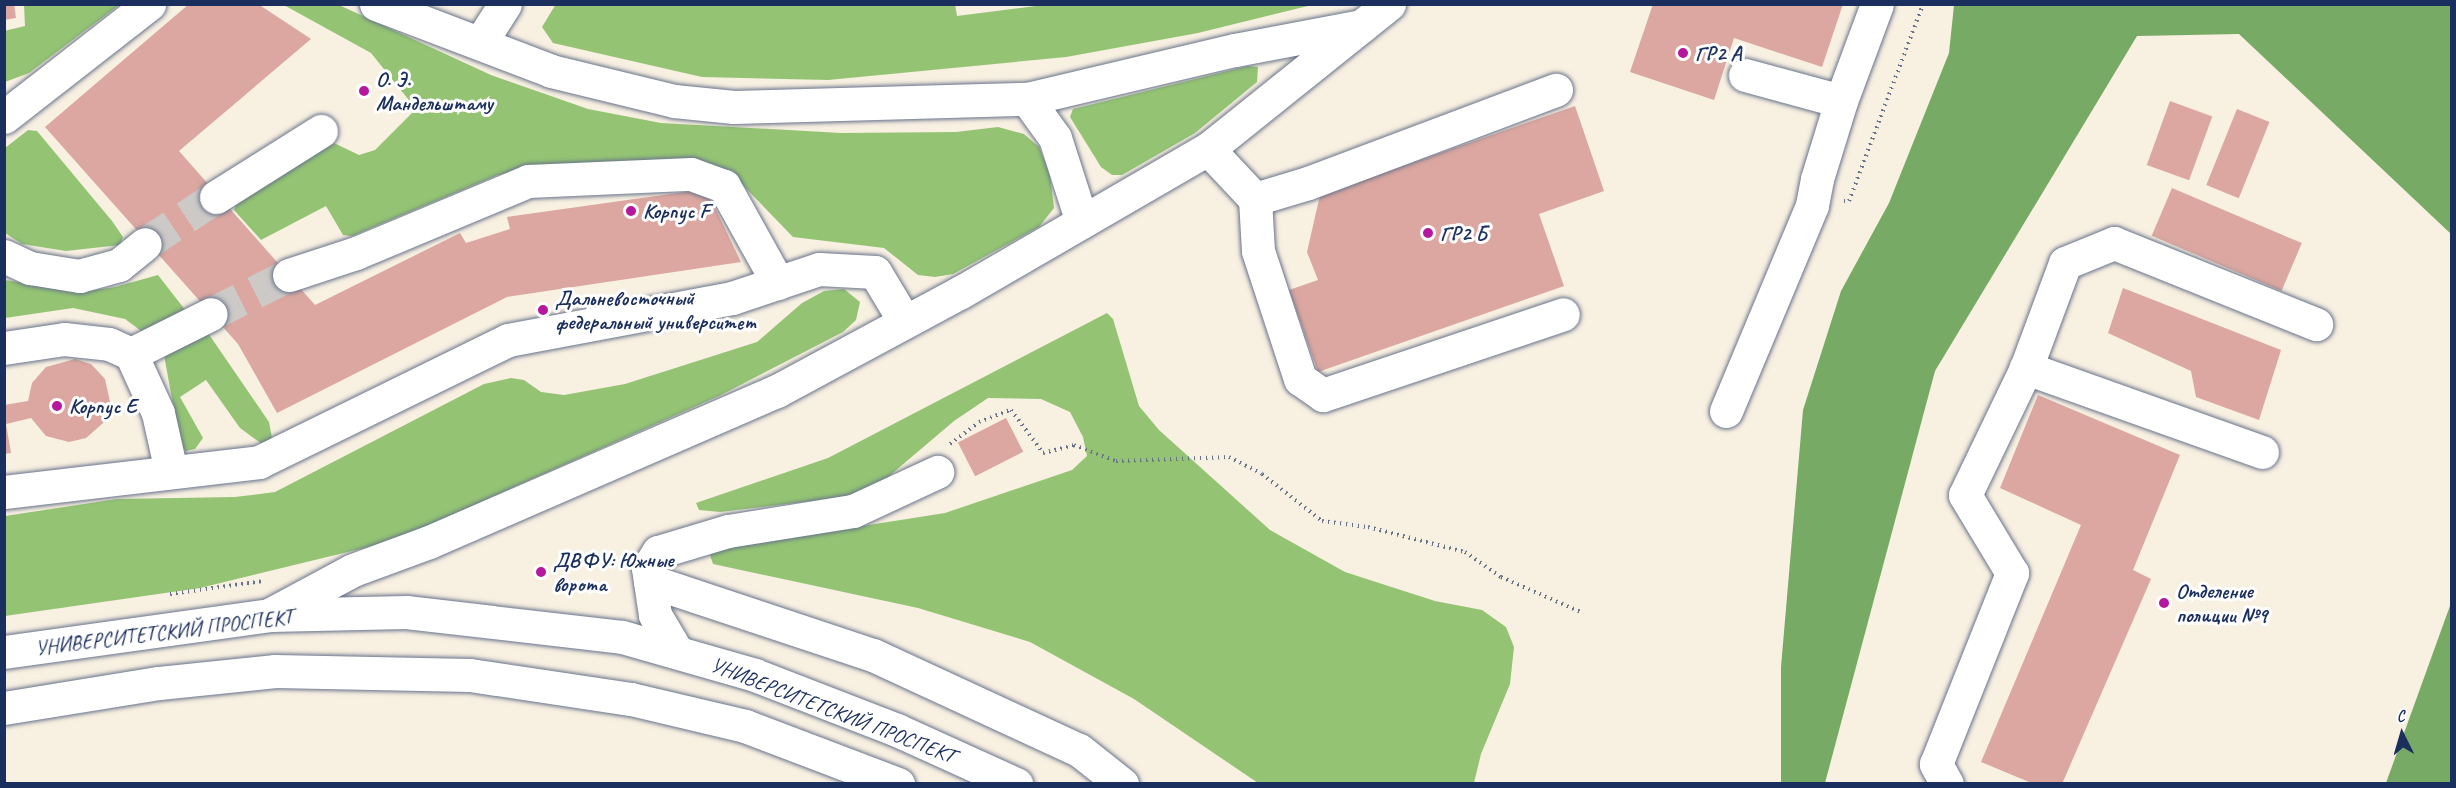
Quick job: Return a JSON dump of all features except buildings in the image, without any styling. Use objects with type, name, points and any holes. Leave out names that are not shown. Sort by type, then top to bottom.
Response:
[{"type":"street","points":[[4,117],[149,4]]},
{"type":"street","points":[[376,4],[551,71],[674,101],[746,106],[1027,99],[1378,14]]},
{"type":"street","points":[[480,43],[505,4]]},
{"type":"street","points":[[1726,411],[1812,205],[1816,178],[1841,101],[1877,4]]},
{"type":"street","points":[[269,615],[354,570],[429,542],[777,391],[905,322],[1208,149],[1378,14]]},
{"type":"street","points":[[1745,75],[1841,101]]},
{"type":"street","points":[[1255,199],[1308,183],[1556,90]]},
{"type":"street","points":[[1027,99],[1056,138],[1082,222]]},
{"type":"street","points":[[216,197],[321,131]]},
{"type":"street","points":[[1208,149],[1255,199],[1258,250],[1300,379],[1323,395],[1563,314]]},
{"type":"street","points":[[289,275],[356,253],[528,181],[691,174],[724,186],[778,283]]},
{"type":"street","points":[[1947,783],[1936,764],[2012,573],[1965,495],[2026,368],[2066,263],[2114,243],[2316,324]]},
{"type":"street","points":[[4,256],[30,268],[79,276],[119,264],[145,244]]},
{"type":"street","points":[[4,492],[259,462],[508,340],[732,298],[819,269],[874,272],[905,322]]},
{"type":"street","points":[[131,354],[211,314]]},
{"type":"street","points":[[4,348],[64,339],[109,344],[131,354],[158,413],[171,471]]},
{"type":"street","points":[[2026,368],[2262,452]]},
{"type":"street","points":[[677,652],[655,615],[648,567],[658,552],[728,531],[853,511],[937,472]]},
{"type":"street","points":[[650,581],[873,654],[1079,750],[1122,783]]},
{"type":"street","name":"УНИВЕРСИТЕТСКИЙ ПРОСПЕКТ","points":[[4,652],[269,615],[406,612],[622,637],[755,675],[864,717],[1016,783]]},
{"type":"street","points":[[4,708],[159,683],[275,671],[470,675],[631,699],[745,726],[897,783]]},
{"type":"path","points":[[1812,205],[1849,201],[1923,4]]},
{"type":"path","points":[[937,472],[951,441],[979,422],[1011,410],[1043,453],[1074,445],[1116,461],[1229,457],[1262,474],[1322,521],[1368,527],[1465,552],[1502,578],[1583,613]]},
{"type":"green space","points":[[282,4],[339,5],[491,75],[588,109],[661,123],[841,133],[956,132],[998,127],[1024,134],[1039,147],[1050,174],[1054,208],[1039,227],[953,274],[935,277],[918,275],[884,248],[793,237],[733,175],[537,167],[498,175],[352,236],[343,235],[326,206],[261,240],[234,210],[236,205],[313,150],[334,143],[359,155],[375,150],[413,112],[412,104],[371,53]]},
{"type":"green space","points":[[556,4],[955,4],[957,16],[1052,4],[1312,5],[1198,33],[1066,57],[828,80],[702,77],[553,43],[542,27]]},
{"type":"green space","points":[[24,5],[119,5],[29,73],[5,82],[4,31],[25,26]]},
{"type":"green space","points":[[1954,5],[2451,5],[2451,234],[2239,34],[2137,36],[1935,371],[1825,783],[1781,783],[1781,667],[1803,410],[1841,291],[1889,203],[1949,53]]},
{"type":"green space","points":[[1248,66],[1258,67],[1257,82],[1195,133],[1122,175],[1112,175],[1101,167],[1070,117],[1073,109]]},
{"type":"green space","points":[[28,130],[37,131],[112,221],[123,237],[120,245],[66,251],[22,244],[5,233],[5,148]]},
{"type":"green space","points":[[158,275],[186,311],[152,339],[125,319],[73,308],[5,318],[5,280],[80,292],[115,287]]},
{"type":"green space","points":[[844,289],[860,302],[856,320],[843,332],[719,396],[393,541],[200,588],[5,616],[5,516],[117,499],[235,497],[275,492],[484,384],[511,378],[524,380],[541,392],[564,395],[625,384],[757,342],[802,303],[824,291]]},
{"type":"green space","points":[[1107,313],[1113,319],[1139,406],[1159,430],[1270,530],[1345,572],[1435,601],[1482,610],[1506,627],[1514,647],[1510,684],[1481,754],[1474,783],[1258,783],[1134,699],[1030,642],[918,608],[713,564],[710,555],[715,549],[945,513],[1072,470],[1087,456],[1083,437],[1070,412],[1041,399],[988,398],[954,421],[888,477],[852,496],[720,512],[699,510],[696,503],[828,458]]},
{"type":"green space","points":[[208,333],[269,422],[272,438],[262,444],[240,428],[206,380],[180,397],[203,438],[195,449],[186,451],[181,448],[164,355]]},
{"type":"green space","points":[[2451,603],[2451,783],[2386,783]]},
{"type":"tunnel","points":[[145,244],[216,197]]},
{"type":"tunnel","points":[[211,314],[289,275]]},
{"type":"place","name":"ГР2 А","points":[[1683,53]]},
{"type":"place","name":"О. Э. Мандельштаму","points":[[364,91]]},
{"type":"place","name":"Корпус F","points":[[631,211]]},
{"type":"place","name":"ГР2 Б","points":[[1428,233]]},
{"type":"place","name":"Дальневосточный федеральный университет","points":[[543,310]]},
{"type":"place","name":"Корпус E","points":[[57,406]]},
{"type":"place","name":"ДВФУ: Южные ворота","points":[[541,572]]},
{"type":"place","name":"Отделение полиции №9","points":[[2164,603]]}]
